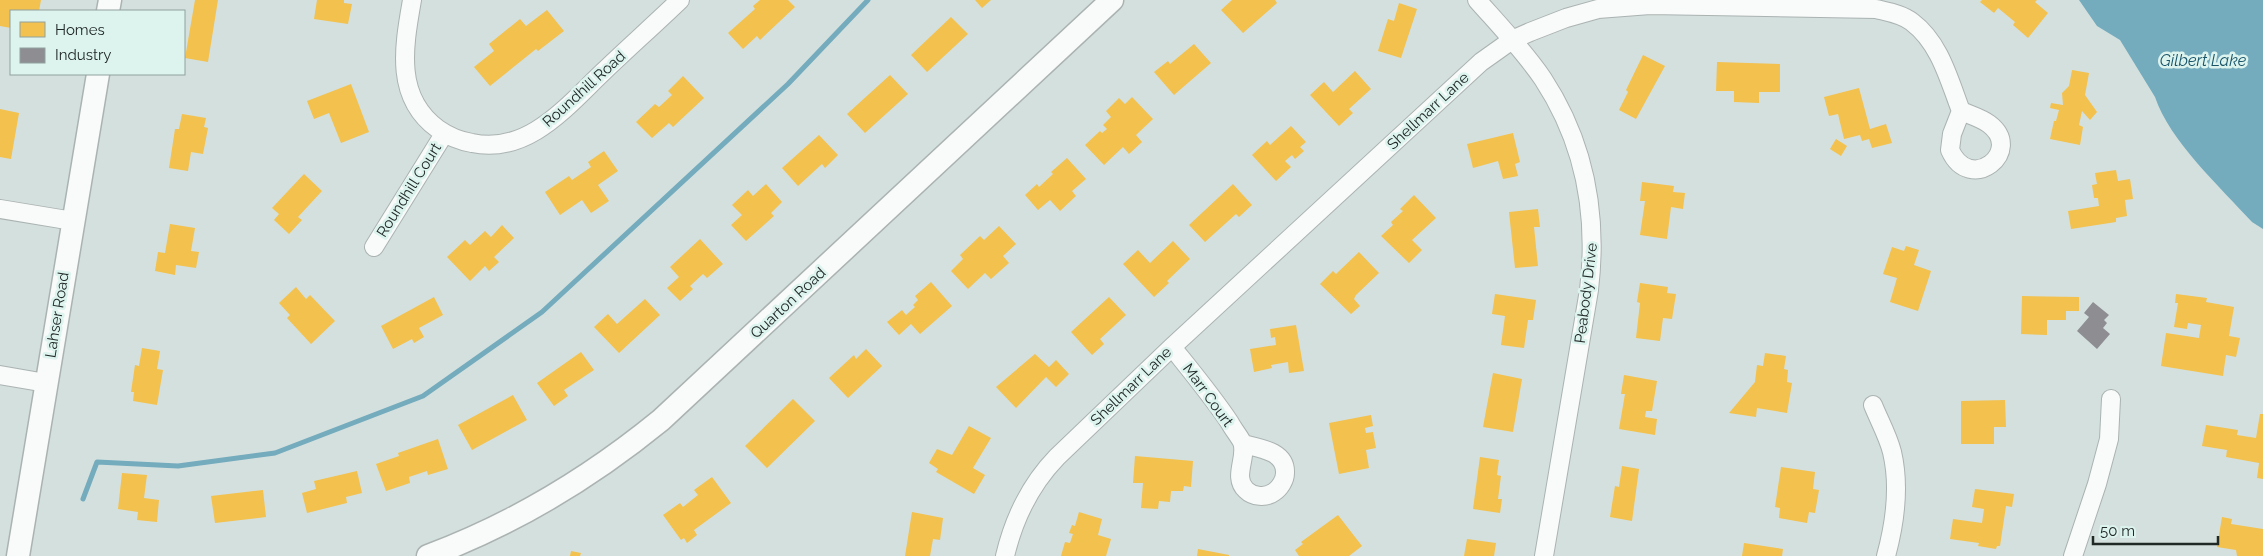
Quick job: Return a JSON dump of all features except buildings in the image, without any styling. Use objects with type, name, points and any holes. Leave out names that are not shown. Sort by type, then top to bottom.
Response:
[{"type":"street","points":[[412,0],[404,54],[407,85],[418,109],[444,134]]},
{"type":"street","name":"Roundhill Road","points":[[444,134],[461,141],[484,146],[508,143],[533,134],[559,114],[680,0]]},
{"type":"street","name":"Quarton Road","points":[[428,556],[484,533],[531,510],[600,467],[661,420],[1112,0]]},
{"type":"street","name":"Peabody Drive","points":[[1477,0],[1544,80],[1569,126],[1584,171],[1592,226],[1592,263],[1589,290],[1544,556]]},
{"type":"street","name":"Shellmarr Lane","points":[[1004,556],[1019,512],[1042,472],[1172,347],[1481,62],[1512,40],[1566,18],[1598,9],[1622,6],[1876,9],[1893,13],[1912,22],[1928,39],[1942,60],[1961,111]]},
{"type":"street","name":"Lahser Road","points":[[18,556],[98,75]]},
{"type":"street","name":"Roundhill Court","points":[[374,247],[444,134]]},
{"type":"street","points":[[0,209],[73,221]]},
{"type":"street","name":"Marr Court","points":[[1172,347],[1220,407],[1243,444]]},
{"type":"street","points":[[0,375],[46,383]]},
{"type":"street","points":[[2073,556],[2097,484],[2109,439],[2111,399]]},
{"type":"street","points":[[1873,405],[1892,450],[1896,473],[1896,504],[1892,535],[1886,556]]},
{"type":"water","name":"Gilbert Lake","points":[[2079,0],[2263,0],[2263,229],[2252,222],[2197,163],[2172,130],[2155,97],[2120,40],[2097,26]]},
{"type":"waterway","points":[[83,499],[97,462],[178,466],[275,453],[423,396],[542,312],[788,84],[868,0]]}]
